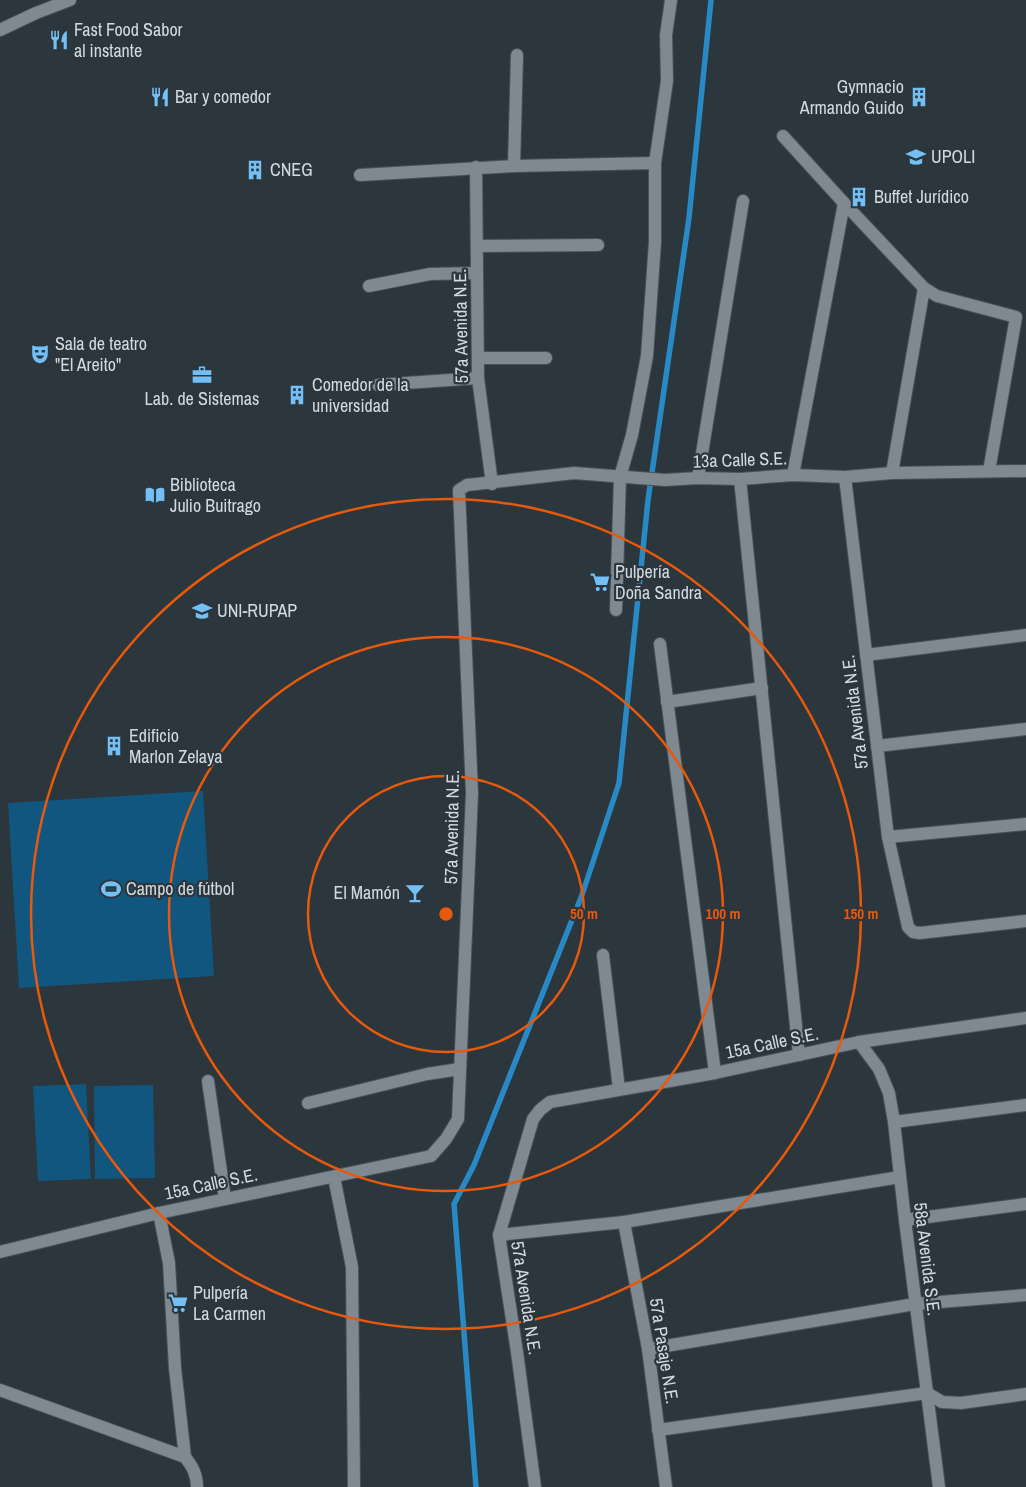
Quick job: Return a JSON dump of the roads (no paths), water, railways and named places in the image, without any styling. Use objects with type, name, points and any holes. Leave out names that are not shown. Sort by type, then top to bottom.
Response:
[{"type":"street","points":[[0,30],[70,0]]},
{"type":"street","points":[[616,610],[620,477],[632,435],[647,356],[655,242],[655,163],[667,81],[666,35],[671,0]]},
{"type":"street","points":[[514,166],[517,55]]},
{"type":"street","points":[[783,136],[844,204],[924,288],[937,296],[1016,317],[989,471]]},
{"type":"street","points":[[360,175],[476,167],[655,163]]},
{"type":"street","name":"57a Avenida N.E.","points":[[476,167],[478,378],[492,484]]},
{"type":"street","points":[[698,478],[744,202]]},
{"type":"street","points":[[793,475],[844,204]]},
{"type":"street","points":[[477,246],[598,245]]},
{"type":"street","points":[[369,286],[430,274],[477,273]]},
{"type":"street","points":[[892,474],[924,288]]},
{"type":"street","points":[[478,358],[546,358]]},
{"type":"street","points":[[378,385],[478,378]]},
{"type":"street","name":"13a Calle S.E.","points":[[459,490],[467,485],[492,484],[574,473],[664,480],[698,478],[740,479],[793,475],[845,477],[1026,471]]},
{"type":"street","name":"57a Avenida N.E.","points":[[845,477],[888,837],[908,927],[913,932],[920,933],[1026,921]]},
{"type":"street","points":[[740,479],[800,1055]]},
{"type":"street","name":"57a Avenida N.E.","points":[[431,1156],[446,1139],[458,1119],[472,793],[459,490]]},
{"type":"street","points":[[866,655],[1026,635]]},
{"type":"street","points":[[660,644],[715,1073]]},
{"type":"street","points":[[667,702],[762,688]]},
{"type":"street","points":[[877,746],[1026,729]]},
{"type":"street","points":[[888,837],[1026,824]]},
{"type":"street","points":[[603,955],[619,1090]]},
{"type":"street","name":"15a Calle S.E.","points":[[533,1119],[550,1102],[715,1073],[860,1042],[1026,1018]]},
{"type":"street","name":"58a Avenida S.E.","points":[[860,1042],[879,1069],[889,1093],[939,1487]]},
{"type":"street","points":[[308,1103],[427,1074],[460,1069]]},
{"type":"street","points":[[208,1081],[225,1199]]},
{"type":"street","points":[[894,1122],[1026,1105]]},
{"type":"street","name":"57a Avenida N.E.","points":[[533,1119],[499,1235],[535,1487]]},
{"type":"street","name":"15a Calle S.E.","points":[[0,1252],[159,1213],[431,1156]]},
{"type":"street","points":[[334,1177],[352,1266],[354,1487]]},
{"type":"street","points":[[499,1235],[624,1222],[900,1177]]},
{"type":"street","points":[[904,1220],[1026,1204]]},
{"type":"street","points":[[159,1213],[169,1263],[175,1368],[182,1418],[184,1457]]},
{"type":"street","name":"57a Pasaje N.E.","points":[[624,1222],[648,1349],[666,1487]]},
{"type":"street","points":[[648,1349],[915,1304],[1026,1295]]},
{"type":"street","points":[[0,1390],[184,1457],[193,1467],[197,1487]]},
{"type":"street","points":[[658,1430],[927,1393],[942,1402],[961,1403],[1026,1394]]},
{"type":"waterway","points":[[476,1487],[454,1204],[474,1165],[582,895],[619,783],[648,500],[689,218],[711,0]]},
{"type":"place","name":"Fast Food Sabor al instante","points":[[59,40]]},
{"type":"place","name":"Bar y comedor","points":[[160,97]]},
{"type":"place","name":"Gymnacio Armando Guido","points":[[919,97]]},
{"type":"place","name":"UPOLI","points":[[916,157]]},
{"type":"place","name":"CNEG","points":[[255,170]]},
{"type":"place","name":"Buffet Jurídico","points":[[859,197]]},
{"type":"place","name":"Sala de teatro \"El Areito\"","points":[[40,354]]},
{"type":"place","name":"Lab. de Sistemas","points":[[202,375]]},
{"type":"place","name":"Comedor de la universidad","points":[[297,395]]},
{"type":"place","name":"Biblioteca Julio Buitrago","points":[[155,495]]},
{"type":"place","name":"Pulpería Doña Sandra","points":[[600,582]]},
{"type":"place","name":"UNI-RUPAP","points":[[202,611]]},
{"type":"place","name":"Edificio Marlon Zelaya","points":[[114,746]]},
{"type":"place","name":"Campo de fútbol","points":[[111,889]]},
{"type":"place","name":"El Mamón","points":[[415,893]]},
{"type":"place","name":"Pulpería La Carmen","points":[[178,1303]]}]
